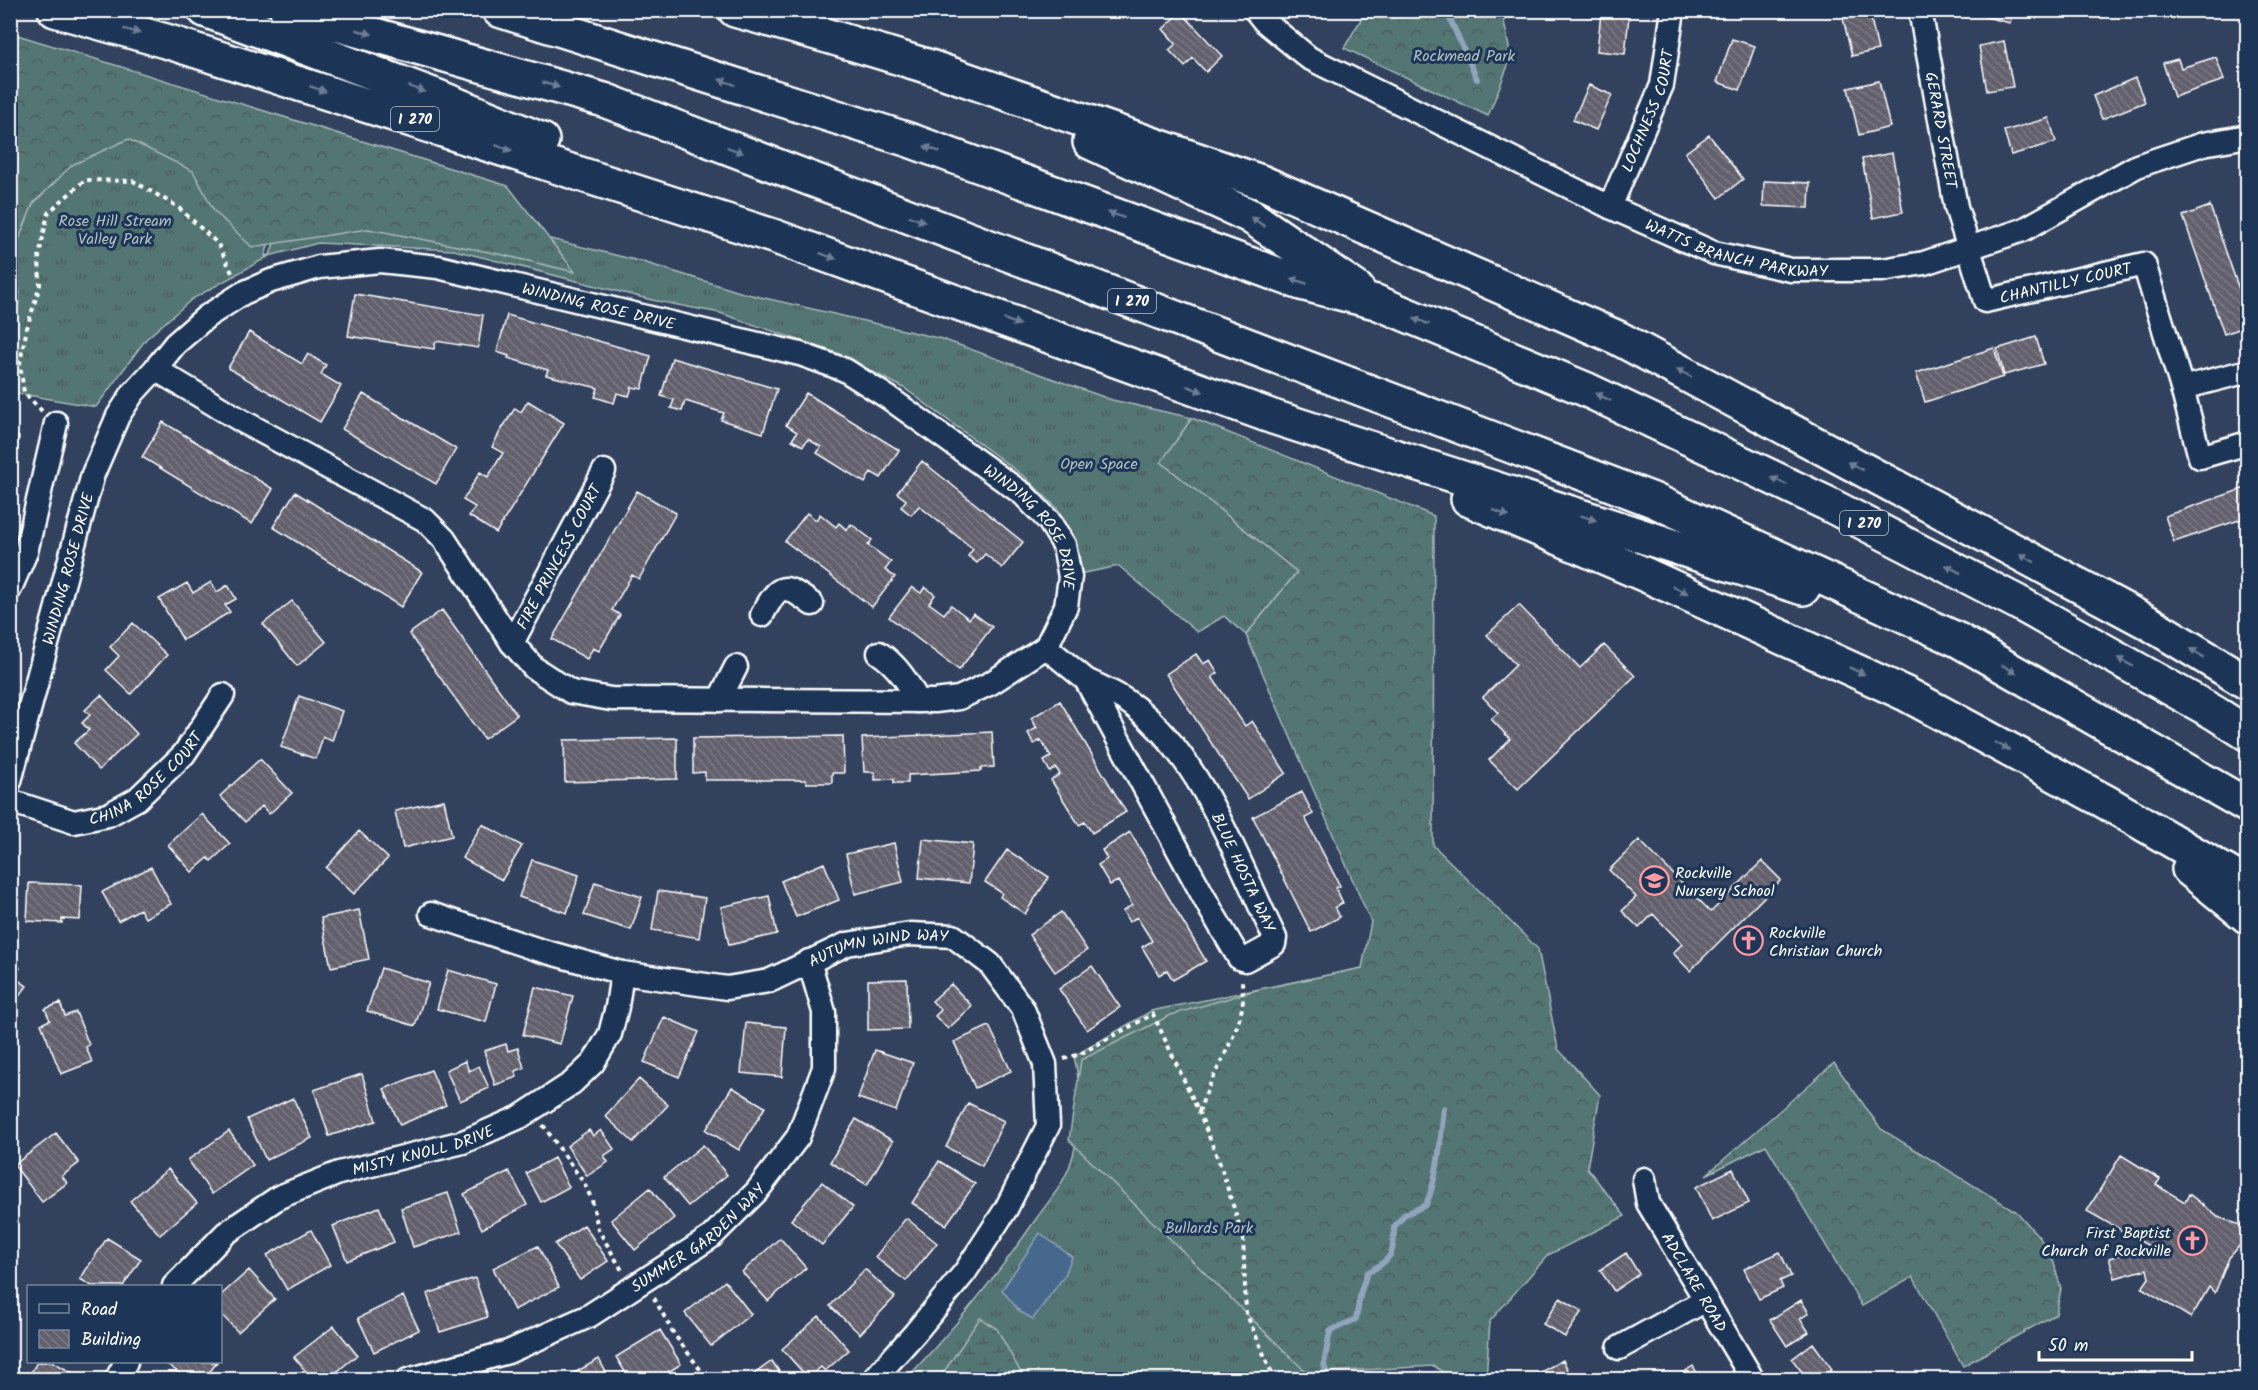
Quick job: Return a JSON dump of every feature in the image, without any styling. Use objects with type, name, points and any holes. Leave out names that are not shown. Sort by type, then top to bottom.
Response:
[{"type":"highway","name":"I 270","points":[[55,10],[181,45],[773,236],[1273,417],[1646,575],[1906,694],[2106,802],[2247,885]]},
{"type":"highway","points":[[204,10],[438,97],[773,236]]},
{"type":"highway","name":"I 270","points":[[287,10],[615,104],[1653,500],[1958,640],[2247,806]]},
{"type":"highway","name":"I 270","points":[[499,10],[909,140],[1301,283],[1376,302],[1585,388],[1826,503],[2027,608],[2215,713],[2247,734]]},
{"type":"highway","name":"I 270","points":[[735,10],[930,68],[1261,182],[1618,338],[2139,618],[2247,683]]},
{"type":"highway","points":[[930,68],[1250,216],[1376,302]]},
{"type":"highway","points":[[1273,417],[1648,537],[1958,640]]},
{"type":"highway","points":[[2106,802],[2247,916]]},
{"type":"street","name":"WATTS BRANCH PARKWAY","points":[[1255,10],[1264,21],[1309,58],[1610,207],[1714,253],[1791,270],[1882,270],[1924,263],[2023,230],[2137,166],[2203,144],[2247,136]]},
{"type":"street","name":"LOCHNESS COURT","points":[[1610,207],[1662,85],[1673,10]]},
{"type":"street","name":"GERARD STREET","points":[[1920,10],[1956,207],[1967,248]]},
{"type":"street","name":"CHANTILLY COURT","points":[[1967,248],[1985,301],[2144,264],[2182,388]]},
{"type":"street","name":"WINDING ROSE DRIVE","points":[[10,781],[19,711],[93,474],[118,416],[133,393],[175,344],[206,317],[243,293],[272,281],[319,267],[380,261],[438,267],[800,354],[845,370],[889,398],[1023,494],[1049,521],[1064,545],[1070,577],[1066,606],[1046,647]]},
{"type":"street","points":[[155,369],[242,421],[424,520],[444,539],[512,643],[534,668],[571,692],[611,699],[918,701],[959,698],[991,683],[1046,647]]},
{"type":"street","points":[[2247,371],[2182,388],[2200,457],[2247,443]]},
{"type":"street","points":[[10,589],[26,552],[48,417]]},
{"type":"street","name":"FIRE PRINCESS COURT","points":[[512,643],[604,471]]},
{"type":"street","points":[[762,615],[775,593],[783,588],[792,589],[812,604]]},
{"type":"street","name":"BLUE HOSTA WAY","points":[[1046,647],[1086,680],[1115,693],[1136,708],[1179,752],[1210,803],[1275,938],[1274,944],[1245,960],[1239,958],[1231,948],[1086,680]]},
{"type":"street","points":[[879,653],[890,660],[909,683],[918,701]]},
{"type":"street","points":[[719,700],[736,667]]},
{"type":"street","name":"CHINA ROSE COURT","points":[[10,801],[74,822],[108,815],[136,799],[184,754],[223,694]]},
{"type":"street","name":"AUTUMN WIND WAY","points":[[431,914],[536,949],[622,973],[727,988],[769,981],[847,944],[910,934],[953,936],[990,964],[1023,1009],[1045,1064],[1048,1126],[1006,1209],[965,1272],[873,1380]]},
{"type":"street","name":"SUMMER GARDEN WAY","points":[[408,1380],[508,1352],[589,1316],[711,1237],[757,1191],[798,1137],[824,1068],[824,1012],[809,961]]},
{"type":"street","name":"MISTY KNOLL DRIVE","points":[[176,1285],[226,1233],[279,1197],[339,1173],[463,1142],[520,1117],[572,1083],[593,1063],[610,1034],[622,973]]},
{"type":"street","name":"ADCLARE ROAD","points":[[1644,1179],[1648,1203],[1753,1380]]},
{"type":"street","points":[[1619,1348],[1706,1300]]},
{"type":"street","points":[[116,1380],[125,1363]]},
{"type":"path","points":[[48,417],[24,393],[20,363],[27,328],[40,285],[39,256],[48,213],[85,180],[133,181],[178,207],[218,244],[243,293]]},
{"type":"path","points":[[1199,1112],[1206,1092],[1228,1049],[1243,1006],[1242,976]]},
{"type":"path","points":[[1064,1059],[1080,1054],[1153,1014],[1199,1112],[1220,1164],[1244,1237],[1246,1313],[1270,1371],[1270,1380]]},
{"type":"path","points":[[532,1109],[584,1184],[592,1200],[598,1229],[708,1380]]},
{"type":"green space","name":"Rockmead Park","points":[[1366,11],[1502,11],[1511,58],[1488,116],[1344,48]]},
{"type":"green space","points":[[11,33],[508,186],[575,272],[494,253],[368,229],[252,247],[214,211],[193,171],[128,139],[72,165],[33,204],[11,259]]},
{"type":"green space","points":[[10,90],[290,173],[265,256],[270,255],[296,176],[643,262],[743,293],[942,339],[1112,400],[1192,418],[1162,462],[1297,572],[1246,635],[1224,616],[1197,632],[1119,566],[1079,574],[1079,554],[1072,534],[1058,509],[1025,477],[904,388],[837,353],[720,313],[652,300],[454,250],[318,243],[269,256],[192,299],[146,339],[96,407],[11,392]]},
{"type":"green space","points":[[11,265],[20,292],[11,354]]},
{"type":"green space","points":[[1192,418],[1434,516],[1433,845],[1538,949],[1558,1049],[1600,1095],[1587,1168],[1625,1216],[1548,1255],[1490,1321],[1486,1379],[1453,1379],[1434,1366],[1307,1373],[1069,1140],[1081,1060],[1171,1015],[1260,989],[1362,968],[1371,922],[1246,635],[1297,572],[1161,462]]},
{"type":"green space","name":"Bullards Park","points":[[1363,968],[1344,1327],[1302,1379],[905,1380],[990,1282],[1063,1179],[1074,1152],[1079,1125],[1079,1096],[1074,1056],[1151,1011]]},
{"type":"green space","points":[[1834,1063],[1881,1129],[2017,1212],[2040,1238],[2054,1263],[2061,1289],[2056,1314],[1963,1366],[1913,1277],[1862,1306],[1766,1145],[1706,1175]]},
{"type":"green space","points":[[980,1318],[997,1329],[1020,1371],[1016,1379],[939,1379]]},
{"type":"water","points":[[1040,1233],[1072,1257],[1065,1275],[1033,1319],[1020,1312],[1002,1290]]},
{"type":"building","points":[[1841,10],[1869,10],[1878,50],[1852,56]]},
{"type":"building","points":[[1966,10],[2013,10],[2010,23],[1966,12]]},
{"type":"building","points":[[1181,12],[1222,56],[1206,72],[1193,58],[1185,67],[1169,50],[1176,44],[1163,29]]},
{"type":"building","points":[[1601,13],[1629,16],[1625,54],[1597,51]]},
{"type":"building","points":[[1732,39],[1755,46],[1740,90],[1717,82]]},
{"type":"building","points":[[2004,41],[2013,87],[1987,91],[1979,46]]},
{"type":"building","points":[[2216,57],[2224,80],[2174,97],[2163,63],[2178,59],[2181,68]]},
{"type":"building","points":[[2135,78],[2145,102],[2102,119],[2093,96]]},
{"type":"building","points":[[1879,81],[1890,127],[1859,135],[1848,88]]},
{"type":"building","points":[[1589,85],[1612,95],[1596,130],[1573,120]]},
{"type":"building","points":[[2049,118],[2056,142],[2011,155],[2004,131]]},
{"type":"building","points":[[1709,135],[1743,179],[1719,198],[1685,153]]},
{"type":"building","points":[[1892,153],[1903,212],[1873,218],[1862,159]]},
{"type":"building","points":[[1764,181],[1810,183],[1809,208],[1763,206]]},
{"type":"building","points":[[2210,206],[2248,315],[2248,326],[2224,334],[2183,216]]},
{"type":"building","points":[[355,294],[483,315],[478,348],[436,341],[434,349],[348,336]]},
{"type":"building","points":[[507,315],[651,356],[642,389],[632,387],[629,396],[617,393],[614,403],[595,397],[598,388],[546,375],[548,370],[508,358],[509,356],[497,352]]},
{"type":"building","points":[[249,332],[302,364],[308,354],[326,365],[321,374],[341,386],[320,422],[228,368]]},
{"type":"building","points":[[2036,337],[2044,364],[2004,375],[1997,349]]},
{"type":"building","points":[[1994,348],[2003,377],[1925,402],[1916,373]]},
{"type":"building","points":[[672,358],[777,389],[763,433],[721,420],[724,413],[685,401],[682,411],[671,408],[674,400],[661,396]]},
{"type":"building","points":[[806,393],[899,450],[881,478],[871,472],[865,483],[817,453],[821,447],[808,439],[803,446],[792,440],[797,432],[786,425]]},
{"type":"building","points":[[363,394],[456,449],[436,484],[342,429]]},
{"type":"building","points":[[528,401],[564,423],[496,533],[469,516],[475,507],[463,500],[480,472],[488,477],[503,453],[492,447],[515,408],[521,412]]},
{"type":"building","points":[[163,422],[273,489],[252,524],[142,457]]},
{"type":"building","points":[[10,435],[19,437],[10,469]]},
{"type":"building","points":[[922,461],[1023,542],[1002,568],[985,554],[977,563],[968,556],[973,549],[919,506],[911,515],[901,507],[906,500],[897,493]]},
{"type":"building","points":[[2248,487],[2248,517],[2174,542],[2165,516]]},
{"type":"building","points":[[637,491],[676,513],[639,579],[632,575],[612,610],[620,615],[599,651],[593,648],[587,659],[552,639]]},
{"type":"building","points":[[295,492],[422,572],[401,607],[273,527]]},
{"type":"building","points":[[807,513],[816,520],[820,514],[836,527],[839,523],[847,530],[851,524],[872,540],[868,545],[891,562],[885,570],[895,577],[872,607],[785,541]]},
{"type":"building","points":[[211,582],[217,592],[228,585],[236,599],[225,605],[230,612],[183,640],[159,599],[187,583],[193,593]]},
{"type":"building","points":[[912,587],[921,593],[925,587],[935,595],[929,603],[944,614],[951,605],[969,619],[973,613],[992,627],[959,670],[889,617]]},
{"type":"building","points":[[292,601],[326,642],[297,666],[263,624]]},
{"type":"building","points":[[1519,605],[1580,668],[1604,645],[1635,676],[1518,789],[1489,760],[1510,739],[1491,719],[1498,713],[1483,697],[1516,665],[1487,635]]},
{"type":"building","points":[[442,610],[517,715],[484,739],[409,634]]},
{"type":"building","points":[[133,623],[167,655],[131,694],[106,670],[119,656],[110,647]]},
{"type":"building","points":[[1196,654],[1203,664],[1210,660],[1218,673],[1212,677],[1245,726],[1252,721],[1286,773],[1248,799],[1166,674]]},
{"type":"building","points":[[101,695],[137,734],[99,770],[74,743],[89,730],[82,723],[90,715],[85,710]]},
{"type":"building","points":[[299,696],[342,711],[332,741],[323,737],[316,759],[281,747]]},
{"type":"building","points":[[1060,701],[1126,812],[1092,833],[1085,822],[1079,825],[1051,780],[1060,774],[1056,768],[1050,772],[1044,761],[1051,757],[1041,740],[1034,744],[1028,733],[1037,728],[1031,718]]},
{"type":"building","points":[[992,732],[994,767],[981,768],[981,771],[908,775],[908,783],[894,783],[894,779],[875,780],[875,772],[864,772],[862,738]]},
{"type":"building","points":[[843,736],[844,773],[832,773],[832,783],[806,783],[806,780],[705,780],[705,772],[693,773],[693,738]]},
{"type":"building","points":[[677,738],[677,779],[565,782],[564,740]]},
{"type":"building","points":[[260,759],[292,793],[269,814],[262,806],[245,822],[220,796]]},
{"type":"building","points":[[1302,792],[1313,814],[1305,818],[1340,886],[1336,888],[1343,903],[1335,907],[1340,917],[1311,932],[1253,817]]},
{"type":"building","points":[[444,800],[452,836],[403,848],[395,811]]},
{"type":"building","points":[[202,814],[230,844],[211,861],[208,858],[192,872],[168,845]]},
{"type":"building","points":[[482,824],[522,846],[502,880],[462,858]]},
{"type":"building","points":[[359,831],[388,858],[354,894],[326,868]]},
{"type":"building","points":[[1130,832],[1206,961],[1173,980],[1167,970],[1159,975],[1142,947],[1152,941],[1137,917],[1129,922],[1123,911],[1132,905],[1118,881],[1110,885],[1098,865],[1107,859],[1102,850]]},
{"type":"building","points":[[923,839],[973,844],[969,883],[919,878]]},
{"type":"building","points":[[1639,840],[1711,912],[1762,861],[1781,880],[1690,971],[1673,953],[1682,944],[1653,914],[1639,928],[1622,911],[1636,897],[1609,870]]},
{"type":"building","points":[[894,843],[903,882],[855,894],[846,854]]},
{"type":"building","points":[[1007,850],[1049,877],[1025,914],[1000,897],[1002,893],[985,882]]},
{"type":"building","points":[[532,860],[579,875],[567,913],[519,897]]},
{"type":"building","points":[[824,863],[839,900],[796,917],[781,881]]},
{"type":"building","points":[[151,867],[171,904],[145,918],[140,909],[118,921],[102,892]]},
{"type":"building","points":[[595,882],[642,897],[631,930],[584,915]]},
{"type":"building","points":[[29,883],[82,885],[80,920],[62,919],[62,923],[27,921]]},
{"type":"building","points":[[658,891],[705,898],[699,938],[652,930]]},
{"type":"building","points":[[769,896],[777,934],[729,945],[721,907]]},
{"type":"building","points":[[359,910],[369,959],[331,967],[321,918]]},
{"type":"building","points":[[1061,912],[1087,950],[1055,972],[1029,935]]},
{"type":"building","points":[[10,961],[20,968],[14,977],[27,986],[10,1008]]},
{"type":"building","points":[[1092,966],[1120,1007],[1087,1030],[1059,989]]},
{"type":"building","points":[[381,968],[429,983],[415,1026],[367,1011]]},
{"type":"building","points":[[448,970],[496,984],[486,1022],[437,1009]]},
{"type":"building","points":[[907,979],[908,1029],[868,1030],[868,980]]},
{"type":"building","points":[[951,984],[972,1006],[948,1029],[935,1016],[941,1010],[932,1001]]},
{"type":"building","points":[[535,987],[573,996],[560,1044],[523,1035]]},
{"type":"building","points":[[60,1003],[65,1016],[76,1012],[89,1045],[86,1047],[92,1062],[61,1074],[41,1024],[50,1020],[45,1009]]},
{"type":"building","points":[[664,1017],[699,1032],[679,1077],[644,1062]]},
{"type":"building","points":[[746,1023],[786,1027],[782,1077],[741,1073]]},
{"type":"building","points":[[989,1026],[1011,1071],[975,1088],[954,1042]]},
{"type":"building","points":[[506,1044],[508,1051],[518,1048],[524,1068],[515,1071],[517,1077],[495,1085],[484,1051]]},
{"type":"building","points":[[875,1050],[913,1063],[896,1111],[858,1098]]},
{"type":"building","points":[[465,1061],[469,1071],[479,1066],[489,1088],[460,1101],[446,1070]]},
{"type":"building","points":[[431,1070],[446,1105],[400,1125],[384,1089]]},
{"type":"building","points":[[362,1074],[376,1121],[329,1136],[314,1090]]},
{"type":"building","points":[[639,1079],[668,1105],[633,1142],[605,1116]]},
{"type":"building","points":[[732,1087],[765,1107],[739,1150],[706,1130]]},
{"type":"building","points":[[293,1098],[312,1138],[266,1160],[247,1119]]},
{"type":"building","points":[[968,1103],[1004,1121],[982,1166],[946,1147]]},
{"type":"building","points":[[856,1119],[893,1141],[867,1185],[830,1162]]},
{"type":"building","points":[[589,1130],[593,1136],[601,1130],[614,1149],[604,1156],[608,1162],[587,1176],[567,1146]]},
{"type":"building","points":[[229,1131],[253,1165],[212,1194],[188,1160]]},
{"type":"building","points":[[56,1133],[79,1163],[62,1176],[67,1183],[42,1202],[14,1165]]},
{"type":"building","points":[[703,1145],[727,1175],[688,1206],[664,1177]]},
{"type":"building","name":"First Baptist Church of Rockville","points":[[2121,1155],[2160,1179],[2156,1185],[2185,1202],[2189,1194],[2218,1217],[2248,1228],[2248,1236],[2229,1258],[2215,1293],[2209,1287],[2191,1318],[2142,1288],[2149,1278],[2147,1269],[2115,1278],[2109,1258],[2149,1246],[2087,1211]]},
{"type":"building","points":[[554,1158],[569,1187],[541,1202],[526,1173]]},
{"type":"building","points":[[939,1161],[975,1184],[946,1225],[912,1203]]},
{"type":"building","points":[[168,1169],[197,1203],[160,1235],[130,1201]]},
{"type":"building","points":[[1733,1169],[1749,1203],[1712,1221],[1696,1187]]},
{"type":"building","points":[[509,1171],[527,1205],[482,1229],[464,1194]]},
{"type":"building","points":[[822,1182],[853,1207],[822,1245],[791,1220]]},
{"type":"building","points":[[650,1188],[674,1218],[635,1250],[611,1220]]},
{"type":"building","points":[[448,1193],[461,1232],[413,1247],[401,1208]]},
{"type":"building","points":[[379,1207],[394,1242],[347,1261],[333,1226]]},
{"type":"building","points":[[906,1218],[937,1243],[906,1281],[875,1257]]},
{"type":"building","points":[[584,1225],[608,1261],[580,1280],[555,1244]]},
{"type":"building","points":[[311,1230],[330,1265],[287,1290],[267,1255]]},
{"type":"building","points":[[107,1238],[141,1259],[124,1285],[90,1285],[80,1279]]},
{"type":"building","points":[[780,1238],[806,1268],[768,1301],[742,1272]]},
{"type":"building","points":[[538,1246],[559,1287],[514,1310],[493,1268]]},
{"type":"building","points":[[1780,1252],[1791,1276],[1780,1281],[1783,1288],[1759,1299],[1744,1269]]},
{"type":"building","points":[[1626,1253],[1639,1274],[1614,1291],[1600,1270]]},
{"type":"building","points":[[865,1269],[895,1297],[860,1334],[830,1306]]},
{"type":"building","points":[[249,1270],[275,1299],[238,1332],[222,1315],[222,1294]]},
{"type":"building","points":[[475,1278],[488,1317],[440,1332],[427,1294]]},
{"type":"building","points":[[725,1281],[751,1314],[711,1346],[685,1313]]},
{"type":"building","points":[[403,1296],[419,1330],[374,1352],[358,1318]]},
{"type":"building","points":[[1560,1298],[1582,1311],[1565,1337],[1543,1324]]},
{"type":"building","points":[[1801,1300],[1809,1313],[1800,1319],[1809,1332],[1787,1346],[1770,1320]]},
{"type":"building","points":[[819,1316],[849,1350],[825,1371],[821,1367],[808,1378],[782,1349]]},
{"type":"building","points":[[334,1326],[357,1355],[327,1380],[313,1380],[294,1357]]},
{"type":"building","points":[[660,1330],[681,1364],[656,1380],[630,1380],[616,1357]]},
{"type":"building","points":[[1813,1343],[1832,1369],[1818,1380],[1808,1380],[1792,1359]]},
{"type":"building","points":[[599,1359],[610,1380],[567,1380],[575,1375],[574,1373]]},
{"type":"building","points":[[1563,1360],[1573,1380],[1535,1380],[1533,1376]]},
{"type":"building","points":[[772,1361],[785,1380],[746,1380]]},
{"type":"building","points":[[36,1363],[55,1363],[75,1374],[72,1380],[27,1380]]},
{"type":"building","points":[[216,1363],[204,1380],[189,1380],[167,1364]]},
{"type":"building","points":[[1693,1366],[1701,1380],[1672,1380]]},
{"type":"waterway","points":[[1446,10],[1477,79]]},
{"type":"waterway","points":[[1328,1380],[1324,1364],[1330,1331],[1356,1319],[1367,1273],[1382,1264],[1390,1255],[1394,1227],[1404,1215],[1426,1205],[1436,1169],[1444,1108]]},
{"type":"place","name":"Rockville Nursery School","points":[[1654,881]]},
{"type":"place","name":"Rockville Christian Church","points":[[1748,941]]},
{"type":"place","name":"First Baptist Church of Rockville","points":[[2192,1241]]},
{"type":"park label","name":"Rose Hill Stream Valley Park","points":[[115,229]]},
{"type":"park label","name":"Open Space","points":[[1099,463]]}]
